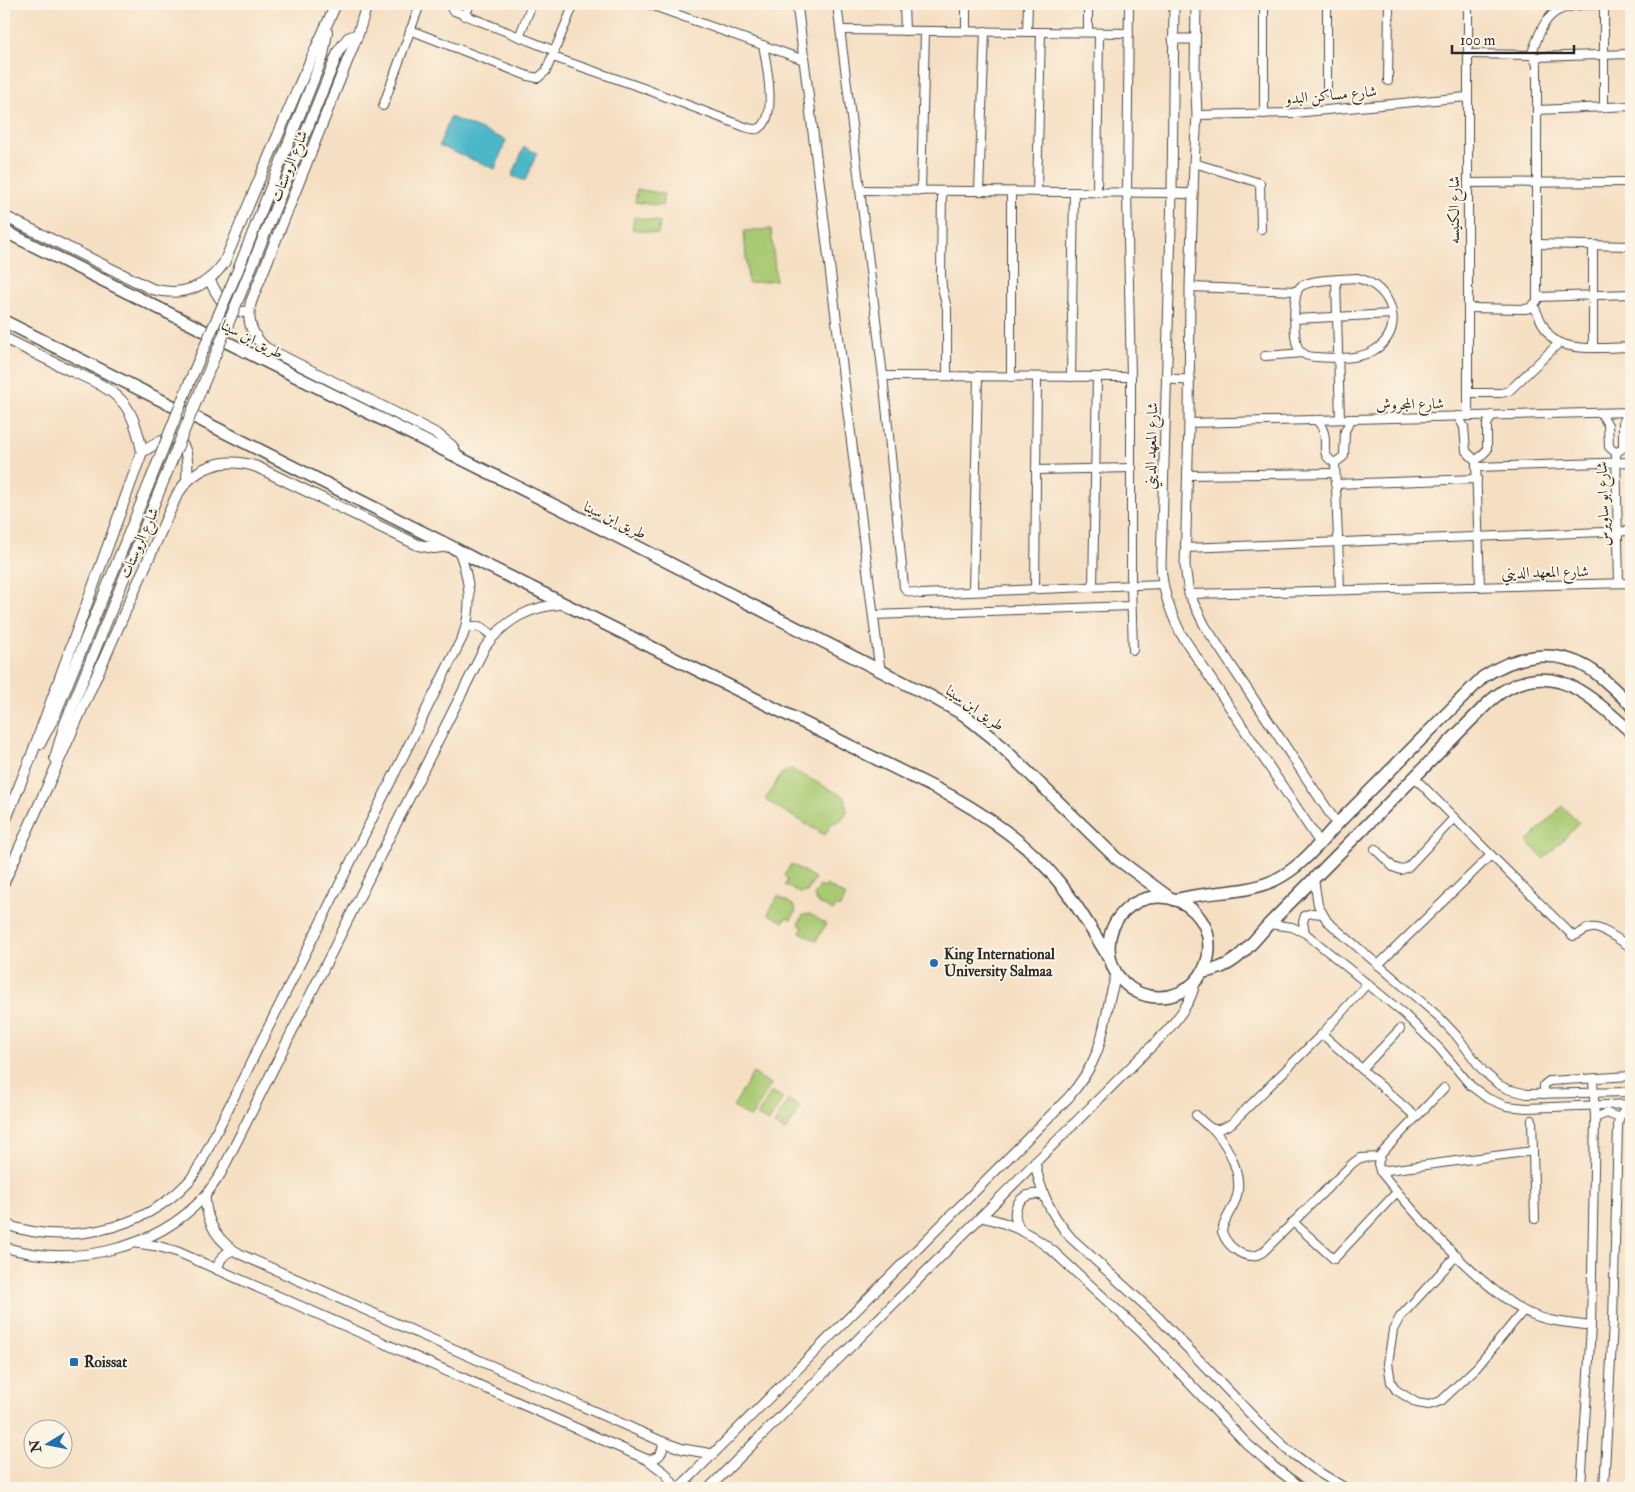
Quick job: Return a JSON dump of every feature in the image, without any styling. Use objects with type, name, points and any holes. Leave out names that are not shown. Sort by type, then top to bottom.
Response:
[{"type":"main road","name":"شارع الروستات","points":[[4,216],[152,289],[179,293],[200,285],[217,272],[224,263],[298,88],[336,4]]},
{"type":"main road","name":"شارع الروستات","points":[[248,312],[358,34],[367,4]]},
{"type":"main road","points":[[31,757],[54,717],[195,369],[238,270],[323,56],[327,40],[328,23]]},
{"type":"main road","points":[[53,774],[65,724],[339,50],[348,38],[358,34]]},
{"type":"main road","name":"طريق ابن سينا","points":[[4,231],[880,670],[964,715],[1002,746],[1116,858],[1172,899]]},
{"type":"main road","points":[[209,279],[217,296],[224,304],[238,311],[248,312],[252,330],[258,341],[266,348],[437,434],[452,446],[460,460]]},
{"type":"main road","points":[[4,321],[564,604],[953,797],[994,822],[1029,850],[1058,881],[1122,981],[1131,989],[1152,997],[1175,995],[1186,990],[1195,983],[1203,972],[1208,960],[1208,935],[1196,913],[1186,905],[1172,899],[1155,897],[1141,901],[1123,913],[1112,932],[1109,946],[1114,966]]},
{"type":"main road","points":[[4,338],[91,380],[114,394],[124,403],[131,414],[142,452],[163,440],[178,442],[182,445],[187,454],[187,481]]},
{"type":"main road","name":"شارع الروستات","points":[[4,824],[31,757],[142,452]]},
{"type":"main road","name":"شارع الروستات","points":[[4,882],[176,497],[187,481],[200,471],[214,464],[236,462],[246,464],[418,545],[434,548],[455,548]]},
{"type":"main road","points":[[1172,899],[1244,890],[1260,886],[1290,871],[1304,860],[1337,824],[1483,677],[1512,661],[1545,656],[1562,658],[1578,663],[1593,671],[1631,705]]},
{"type":"main road","points":[[1203,972],[1223,968],[1232,962],[1496,694],[1509,686],[1538,679],[1568,684],[1581,691],[1631,732]]},
{"type":"street","points":[[383,106],[420,4]]},
{"type":"street","points":[[465,16],[470,4]]},
{"type":"street","points":[[519,37],[532,4]]},
{"type":"street","points":[[410,30],[533,78],[543,75],[554,54],[574,4]]},
{"type":"street","points":[[648,4],[804,60]]},
{"type":"street","points":[[797,4],[880,670]]},
{"type":"street","points":[[837,4],[882,376],[904,587],[907,591],[920,594],[1162,584]]},
{"type":"street","points":[[904,4],[904,30]]},
{"type":"street","points":[[966,4],[966,31]]},
{"type":"street","points":[[1027,32],[1028,4]]},
{"type":"street","points":[[1088,4],[1088,32]]},
{"type":"street","points":[[1129,4],[1127,193],[1131,378],[1131,606],[1133,650]]},
{"type":"street","name":"شارع المعهد الديني","points":[[1174,4],[1172,193],[1160,564],[1162,584],[1167,603],[1181,634],[1320,843]]},
{"type":"street","points":[[1196,4],[1197,115],[1190,287],[1190,380],[1184,548],[1186,582],[1189,594],[1204,626],[1337,824]]},
{"type":"street","points":[[1264,4],[1264,114]]},
{"type":"street","points":[[1327,4],[1327,92]]},
{"type":"street","points":[[1388,81],[1389,4]]},
{"type":"street","name":"شارع الكنيسه","points":[[1468,4],[1468,416]]},
{"type":"street","points":[[1604,4],[1604,108]]},
{"type":"street","points":[[1532,56],[1544,25],[1557,7],[1613,4]]},
{"type":"street","points":[[452,10],[519,37],[554,54],[752,129],[762,126],[770,104],[763,45]]},
{"type":"street","points":[[841,30],[1129,33]]},
{"type":"street","points":[[921,190],[925,31]]},
{"type":"street","points":[[979,191],[984,31]]},
{"type":"street","points":[[1037,192],[1041,32]]},
{"type":"street","points":[[1096,192],[1099,32]]},
{"type":"street","points":[[1173,39],[1195,39]]},
{"type":"street","points":[[1467,54],[1532,56],[1631,54]]},
{"type":"street","points":[[1532,56],[1537,65],[1537,297],[1534,306],[1550,336],[1559,343],[1593,348],[1631,347]]},
{"type":"street","name":"شارع مساكن البدو","points":[[1197,115],[1294,113],[1468,97]]},
{"type":"street","points":[[1537,110],[1631,106]]},
{"type":"street","points":[[1194,163],[1260,183],[1261,229]]},
{"type":"street","points":[[1468,183],[1631,182]]},
{"type":"street","points":[[860,190],[1193,194]]},
{"type":"street","points":[[942,191],[941,282],[946,309],[947,376]]},
{"type":"street","points":[[1011,192],[1011,377]]},
{"type":"street","points":[[1071,377],[1074,192]]},
{"type":"street","points":[[1537,244],[1631,246]]},
{"type":"street","points":[[1593,245],[1593,348]]},
{"type":"street","points":[[1265,356],[1303,353],[1313,357],[1338,357],[1367,354],[1380,346],[1392,326],[1392,314],[1387,297],[1374,284],[1356,278],[1304,284],[1297,291],[1295,300],[1296,344],[1303,353]]},
{"type":"street","points":[[1336,280],[1340,419]]},
{"type":"street","points":[[1190,287],[1297,291]]},
{"type":"street","points":[[1537,297],[1631,294]]},
{"type":"street","points":[[1468,308],[1525,309],[1534,306]]},
{"type":"street","points":[[1295,319],[1392,314]]},
{"type":"street","points":[[1468,393],[1501,393],[1509,391],[1559,343]]},
{"type":"street","points":[[882,376],[1131,378]]},
{"type":"street","points":[[973,592],[978,376]]},
{"type":"street","points":[[1034,588],[1037,377]]},
{"type":"street","points":[[1093,586],[1097,377]]},
{"type":"street","points":[[1167,380],[1190,380]]},
{"type":"street","name":"شارع المجروش","points":[[1189,423],[1629,412]]},
{"type":"street","name":"شارع ابو ساويرس","points":[[1616,453],[1622,448],[1623,420],[1629,412]]},
{"type":"street","name":"شارع ابو ساويرس","points":[[1601,413],[1608,423],[1609,447],[1616,453],[1619,584]]},
{"type":"street","points":[[1476,464],[1487,450],[1487,425],[1492,415]]},
{"type":"street","points":[[1458,416],[1464,427],[1466,451],[1476,464],[1480,587]]},
{"type":"street","points":[[1334,463],[1344,456],[1344,431],[1351,419]]},
{"type":"street","points":[[1316,420],[1324,431],[1326,457],[1334,463],[1340,590]]},
{"type":"street","points":[[1476,464],[1631,462]]},
{"type":"street","points":[[1036,470],[1132,468]]},
{"type":"street","points":[[1187,475],[1335,473]]},
{"type":"street","points":[[1335,484],[1476,479]]},
{"type":"street","points":[[1184,548],[1631,531]]},
{"type":"street","points":[[4,1224],[50,1234],[88,1232],[107,1228],[143,1215],[160,1205],[188,1181],[205,1154],[458,646],[466,626],[470,588],[468,576],[455,548]]},
{"type":"street","name":"شارع المعهد الديني","points":[[1189,594],[1631,583]]},
{"type":"street","points":[[4,1247],[27,1253],[70,1256],[99,1253],[134,1243],[172,1224],[205,1196],[220,1175],[479,658],[493,636],[512,620],[533,609],[548,605],[564,604]]},
{"type":"street","points":[[873,615],[1131,606]]},
{"type":"street","points":[[466,626],[481,628],[493,636]]},
{"type":"street","points":[[1414,777],[1573,936],[1588,928],[1599,928],[1631,947]]},
{"type":"street","points":[[1375,849],[1393,868],[1401,870],[1408,867],[1454,818]]},
{"type":"street","points":[[1378,966],[1491,855]]},
{"type":"street","points":[[1314,879],[1315,896],[1322,914],[1334,929],[1438,1016],[1456,1035],[1490,1078],[1498,1084],[1517,1092],[1544,1094],[1631,1092]]},
{"type":"street","points":[[1305,933],[1303,922],[1306,916],[1312,913],[1322,914]]},
{"type":"street","points":[[1268,924],[1292,927],[1305,933],[1421,1030],[1471,1086],[1487,1098],[1516,1108],[1630,1104]]},
{"type":"street","points":[[134,1243],[168,1248],[648,1460],[665,1472],[677,1488],[1080,1084],[1094,1061],[1103,1036],[1114,966]]},
{"type":"street","points":[[709,1488],[1167,1031],[1188,1001],[1194,990],[1195,983]]},
{"type":"street","points":[[1214,1130],[1223,1129],[1232,1123],[1322,1034],[1367,984]]},
{"type":"street","points":[[1362,1069],[1400,1029]]},
{"type":"street","points":[[1322,1034],[1416,1117]]},
{"type":"street","points":[[1544,1094],[1544,1085],[1547,1082],[1631,1076]]},
{"type":"street","points":[[1581,1488],[1591,1326],[1595,1118],[1592,1079]]},
{"type":"street","points":[[1444,1088],[1380,1157],[1378,1164],[1380,1171],[1411,1209],[1480,1278],[1523,1311],[1540,1317],[1591,1326]]},
{"type":"street","points":[[1604,1488],[1613,1322],[1619,1118],[1630,1104]]},
{"type":"street","points":[[1595,1118],[1607,1113],[1619,1118]]},
{"type":"street","points":[[1196,1114],[1220,1137],[1235,1168],[1236,1198],[1222,1225],[1223,1236],[1241,1254],[1252,1257],[1263,1252],[1353,1163],[1360,1158],[1380,1157]]},
{"type":"street","points":[[1532,1120],[1535,1219]]},
{"type":"street","points":[[1380,1171],[1533,1151]]},
{"type":"street","points":[[1035,1162],[1043,1195],[1055,1218],[1070,1238],[1158,1317],[1263,1427],[1288,1450],[1315,1470],[1345,1488]]},
{"type":"street","points":[[1293,1222],[1334,1259],[1397,1192]]},
{"type":"street","points":[[1020,1229],[1015,1216],[1018,1203],[1029,1195],[1043,1195]]},
{"type":"street","points":[[205,1196],[212,1227],[221,1240],[233,1250],[664,1442],[683,1449],[713,1454]]},
{"type":"street","points":[[981,1217],[1020,1229],[1043,1243],[1100,1293],[1176,1368],[1247,1444],[1302,1488]]},
{"type":"street","points":[[218,1270],[220,1260],[233,1250]]},
{"type":"street","points":[[1457,1255],[1400,1317],[1393,1330],[1388,1363],[1391,1382],[1396,1390],[1417,1404],[1430,1405],[1441,1402],[1477,1367],[1523,1311]]},
{"type":"street","points":[[648,1460],[652,1460],[663,1452],[664,1442]]},
{"type":"green space","points":[[637,189],[664,194],[662,206],[635,202]]},
{"type":"green space","points":[[634,217],[660,222],[658,234],[632,229]]},
{"type":"green space","points":[[771,229],[776,280],[748,283],[744,231]]},
{"type":"green space","points":[[791,769],[845,797],[847,812],[841,820],[831,824],[825,835],[765,800],[781,774]]},
{"type":"green space","points":[[1562,806],[1579,823],[1544,859],[1527,842]]},
{"type":"green space","points":[[791,864],[815,878],[807,892],[799,893],[785,885],[788,879],[784,876]]},
{"type":"green space","points":[[826,885],[846,896],[839,908],[836,906],[833,911],[817,902],[814,896],[820,886],[824,888]]},
{"type":"green space","points":[[778,896],[793,905],[796,911],[791,919],[786,917],[783,922],[768,914]]},
{"type":"green space","points":[[810,914],[826,924],[816,941],[800,932],[803,927],[798,924],[803,915]]},
{"type":"green space","points":[[753,1073],[771,1084],[751,1118],[733,1107]]},
{"type":"green space","points":[[772,1091],[783,1098],[769,1122],[757,1116]]},
{"type":"green space","points":[[788,1100],[800,1107],[786,1131],[774,1125]]},
{"type":"water","points":[[450,117],[506,140],[495,169],[439,146]]},
{"type":"water","points":[[524,147],[537,153],[525,181],[512,176]]},
{"type":"place","name":"King International University Salmaa","points":[[934,963]]},
{"type":"place","name":"Roissat","points":[[74,1362]]}]
